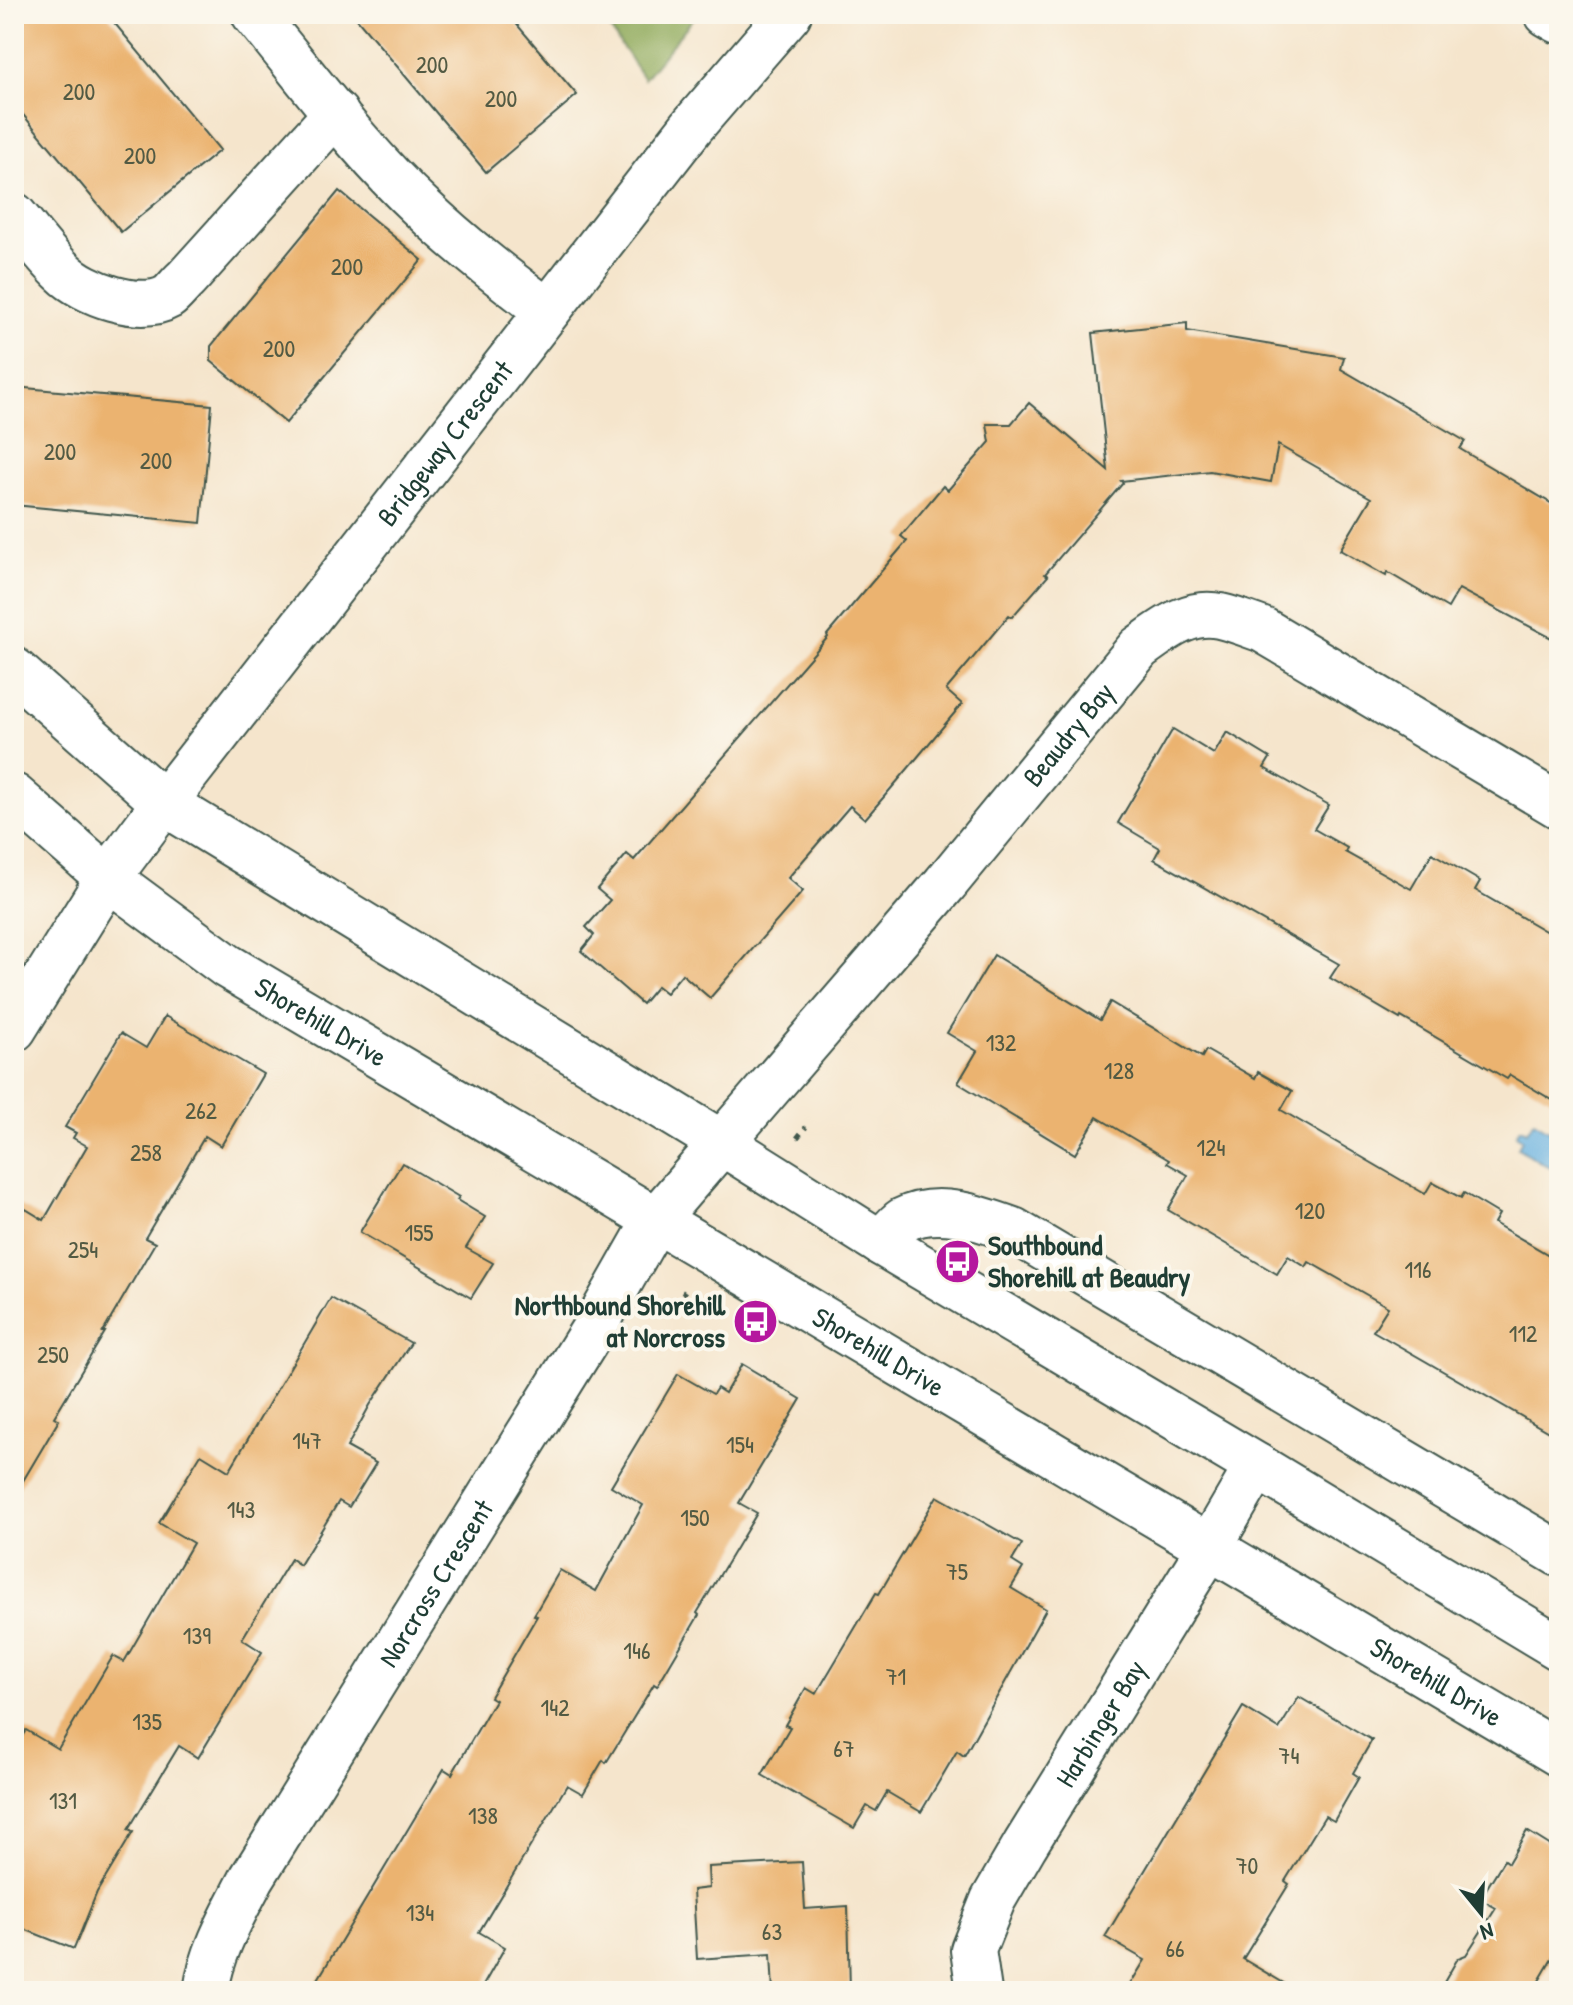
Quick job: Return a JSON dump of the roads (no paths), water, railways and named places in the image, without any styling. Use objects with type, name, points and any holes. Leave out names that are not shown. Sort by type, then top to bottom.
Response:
[{"type":"street","points":[[254,14],[363,145],[421,208],[547,311]]},
{"type":"street","name":"Bridgeway Crescent","points":[[14,1029],[108,878],[164,803],[693,125],[789,14]]},
{"type":"street","points":[[1547,14],[1559,21]]},
{"type":"street","points":[[14,215],[64,273],[83,287],[116,299],[141,303],[167,297],[336,113]]},
{"type":"street","name":"Beaudry Bay","points":[[686,1184],[945,884],[1139,648],[1173,624],[1193,616],[1217,615],[1263,630],[1559,806]]},
{"type":"street","points":[[14,670],[164,803],[881,1243],[1559,1648]]},
{"type":"street","name":"Shorehill Drive","points":[[14,796],[108,878],[227,966],[1559,1754]]},
{"type":"street","name":"Norcross Crescent","points":[[206,1991],[209,1971],[222,1936],[252,1878],[584,1343],[656,1219],[686,1184]]},
{"type":"street","points":[[881,1243],[901,1221],[920,1214],[959,1214],[982,1218],[1013,1230],[1559,1554]]},
{"type":"street","name":"Harbinger Bay","points":[[979,1991],[973,1950],[993,1900],[1257,1466]]},
{"type":"water","points":[[1534,1121],[1559,1136],[1559,1173],[1518,1148],[1522,1139],[1516,1135],[1520,1128],[1527,1131]]},
{"type":"place","name":"Southbound Shorehill at Beaudry","points":[[957,1261]]},
{"type":"place","name":"Northbound Shorehill at Norcross","points":[[756,1321]]}]
